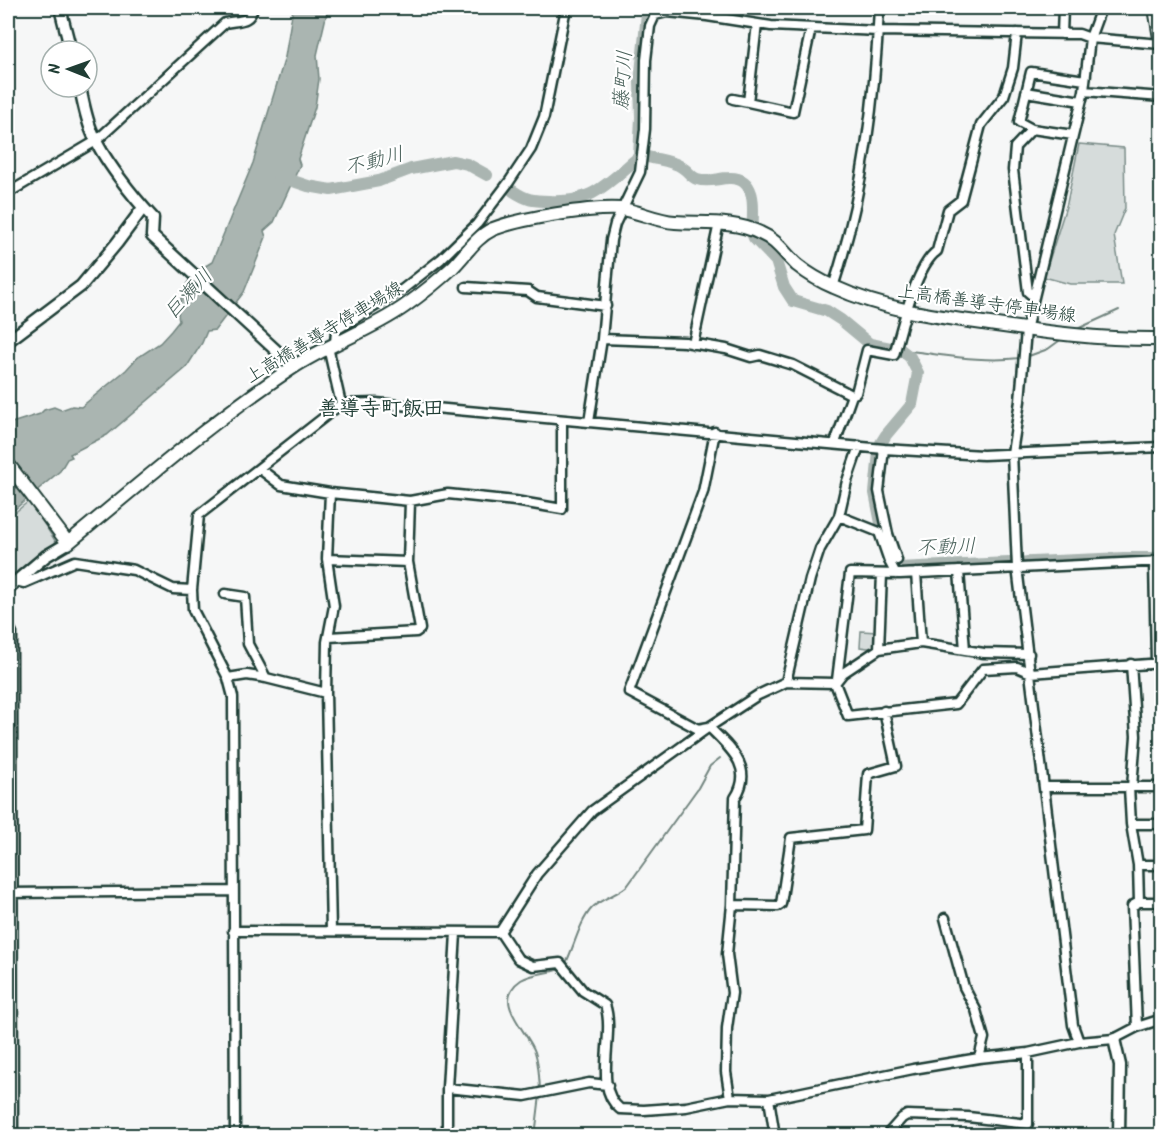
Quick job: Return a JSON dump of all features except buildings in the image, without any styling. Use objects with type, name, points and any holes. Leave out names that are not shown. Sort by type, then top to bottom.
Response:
[{"type":"highway","points":[[1156,8],[1161,44]]},
{"type":"main road","name":"上高橋善導寺停車場線","points":[[65,539],[171,457],[294,367],[331,345],[381,322],[406,306],[446,273],[482,235],[494,229],[569,213],[623,209],[667,221],[741,226],[761,233],[781,246],[798,266],[833,287],[908,312],[1026,330],[1115,340],[1161,339]]},
{"type":"main road","points":[[8,464],[65,539]]},
{"type":"street","points":[[60,8],[68,39]]},
{"type":"street","points":[[8,193],[96,141],[225,23],[247,19],[252,15],[253,8]]},
{"type":"street","points":[[341,404],[331,345],[336,330],[403,289],[441,259],[477,224],[509,182],[531,149],[544,117],[566,8]]},
{"type":"street","points":[[833,287],[844,254],[859,189],[875,77],[879,8]]},
{"type":"street","points":[[1062,34],[1063,8]]},
{"type":"street","points":[[1078,1042],[1073,1025],[1017,564],[1011,453],[1026,330],[1082,101],[1090,38],[1101,8]]},
{"type":"street","points":[[589,422],[606,306],[611,240],[615,224],[640,172],[645,129],[645,74],[652,19],[660,13],[811,28],[1079,34],[1090,38],[1161,44]]},
{"type":"street","points":[[748,102],[757,24]]},
{"type":"street","points":[[733,99],[793,112],[811,28]]},
{"type":"street","points":[[835,443],[852,395],[856,393],[867,350],[895,350],[919,274],[930,255],[937,251],[948,210],[961,200],[981,125],[1004,96],[1013,68],[1017,33]]},
{"type":"street","points":[[1073,135],[1032,129],[1019,122],[1031,72],[1085,80]]},
{"type":"street","points":[[1084,91],[1161,97]]},
{"type":"street","points":[[1026,92],[1082,101]]},
{"type":"street","points":[[83,99],[96,141],[153,219],[152,236],[294,367]]},
{"type":"street","points":[[1032,129],[1015,147],[1013,170],[1028,292],[1034,297]]},
{"type":"street","points":[[8,341],[13,332],[81,286],[143,208]]},
{"type":"street","points":[[693,344],[719,223]]},
{"type":"street","points":[[466,287],[528,291],[537,297],[606,306]]},
{"type":"street","points":[[602,339],[693,344],[751,357],[760,355],[793,365],[852,395]]},
{"type":"street","points":[[235,1136],[233,697],[228,678],[193,610],[192,590],[198,515],[341,404],[400,405],[983,455],[1161,447]]},
{"type":"street","points":[[260,469],[281,486],[330,493],[410,501],[448,494],[515,501],[562,509],[562,420]]},
{"type":"street","points":[[709,727],[698,729],[629,692],[703,492],[716,432]]},
{"type":"street","points":[[786,682],[810,579],[820,549],[839,516],[847,481],[859,446]]},
{"type":"street","points":[[884,448],[879,491],[888,534],[897,560]]},
{"type":"street","points":[[330,493],[327,559],[334,606],[329,637],[326,693],[331,932]]},
{"type":"street","points":[[329,637],[418,632],[420,626],[408,562],[410,501]]},
{"type":"street","points":[[839,516],[879,532],[896,574]]},
{"type":"street","points":[[12,585],[65,539]]},
{"type":"street","points":[[327,559],[408,562]]},
{"type":"street","points":[[12,585],[24,583],[75,561],[134,570],[173,589],[192,590]]},
{"type":"street","points":[[1158,561],[1159,663],[1031,673],[1017,668],[983,669],[956,704],[848,716],[836,681],[850,573],[896,574],[960,571],[1017,564],[1158,561]]},
{"type":"street","points":[[960,571],[965,650]]},
{"type":"street","points":[[916,573],[921,644]]},
{"type":"street","points":[[879,649],[882,574]]},
{"type":"street","points":[[225,594],[245,597],[248,644],[266,678]]},
{"type":"street","points":[[8,626],[12,633],[9,893],[13,1136]]},
{"type":"street","points":[[500,932],[537,874],[592,811],[709,727],[758,695],[786,682],[836,681],[843,673],[879,649],[921,644],[984,653],[1029,654]]},
{"type":"street","points":[[1131,664],[1136,736],[1130,787],[1131,824],[1138,865],[1139,902]]},
{"type":"street","points":[[228,678],[247,675],[326,693]]},
{"type":"street","points":[[732,905],[778,906],[780,904],[791,838],[864,830],[868,774],[896,766],[884,711]]},
{"type":"street","points":[[709,727],[730,748],[743,770],[741,789],[735,798],[732,905],[727,954],[732,993],[727,1028],[726,1072],[730,1098]]},
{"type":"street","points":[[1046,788],[1161,787]]},
{"type":"street","points":[[1131,824],[1161,824]]},
{"type":"street","points":[[1138,865],[1161,865]]},
{"type":"street","points":[[9,893],[233,891]]},
{"type":"street","points":[[1137,1027],[1132,906],[1139,902],[1161,902]]},
{"type":"street","points":[[945,918],[964,987],[976,1010],[984,1038],[980,1058]]},
{"type":"street","points":[[233,931],[500,932]]},
{"type":"street","points":[[500,932],[518,959],[533,966],[560,963],[583,991],[605,1005],[609,1023],[606,1069],[608,1085],[612,1099],[620,1109],[686,1107],[730,1098],[769,1099],[853,1080],[980,1058],[1028,1053],[1078,1042],[1114,1039],[1137,1027],[1161,1019]]},
{"type":"street","points":[[447,1136],[447,1088],[456,933]]},
{"type":"street","points":[[1114,1039],[1120,1065],[1119,1136]]},
{"type":"street","points":[[886,1136],[907,1115],[968,1117],[1028,1124],[1028,1053]]},
{"type":"street","points":[[447,1088],[525,1096],[589,1083],[608,1085]]},
{"type":"street","points":[[769,1099],[775,1136]]},
{"type":"shaded area","points":[[1079,144],[1124,148],[1125,208],[1114,235],[1122,284],[1070,284],[1044,277],[1067,203]]},
{"type":"shaded area","points":[[29,501],[56,542],[8,589],[8,518]]},
{"type":"shaded area","points":[[861,631],[877,632],[879,646],[860,647]]},
{"type":"water","name":"巨瀬川","points":[[293,8],[328,8],[317,55],[319,79],[315,107],[298,159],[300,165],[274,222],[264,231],[266,237],[244,292],[215,330],[207,331],[186,368],[107,435],[70,454],[72,457],[67,459],[60,471],[8,515],[8,424],[54,407],[61,410],[72,406],[81,407],[137,358],[160,343],[179,321],[184,288],[195,274],[212,262],[253,163],[285,57]]},
{"type":"waterway","name":"藤町川","points":[[639,157],[640,83],[647,13],[646,9],[641,8]]},
{"type":"waterway","name":"不動川","points":[[513,191],[534,200],[577,199],[599,190],[639,157]]},
{"type":"waterway","name":"不動川","points":[[648,157],[675,164],[697,179],[729,178],[739,179],[745,183],[752,197],[754,238],[776,261],[784,287],[793,301],[827,311],[870,344],[901,350],[910,357],[918,373],[912,404],[881,443],[875,493],[883,533],[898,568],[1159,558]]},
{"type":"waterway","name":"不動川","points":[[278,176],[308,186],[331,190],[379,181],[411,169],[453,161],[467,164],[487,175]]},
{"type":"waterway","points":[[1075,330],[1119,310]]},
{"type":"waterway","points":[[1026,357],[1048,349],[1063,338]]},
{"type":"waterway","points":[[901,350],[975,359],[1020,358]]},
{"type":"waterway","points":[[565,965],[587,914],[596,905],[628,885],[698,788],[710,766],[720,758]]},
{"type":"waterway","points":[[540,1089],[535,1052],[514,1016],[509,997],[512,988],[521,980],[561,969]]},
{"type":"waterway","points":[[535,1136],[540,1095]]},
{"type":"district","name":"善導寺町飯田","points":[[381,408]]}]
